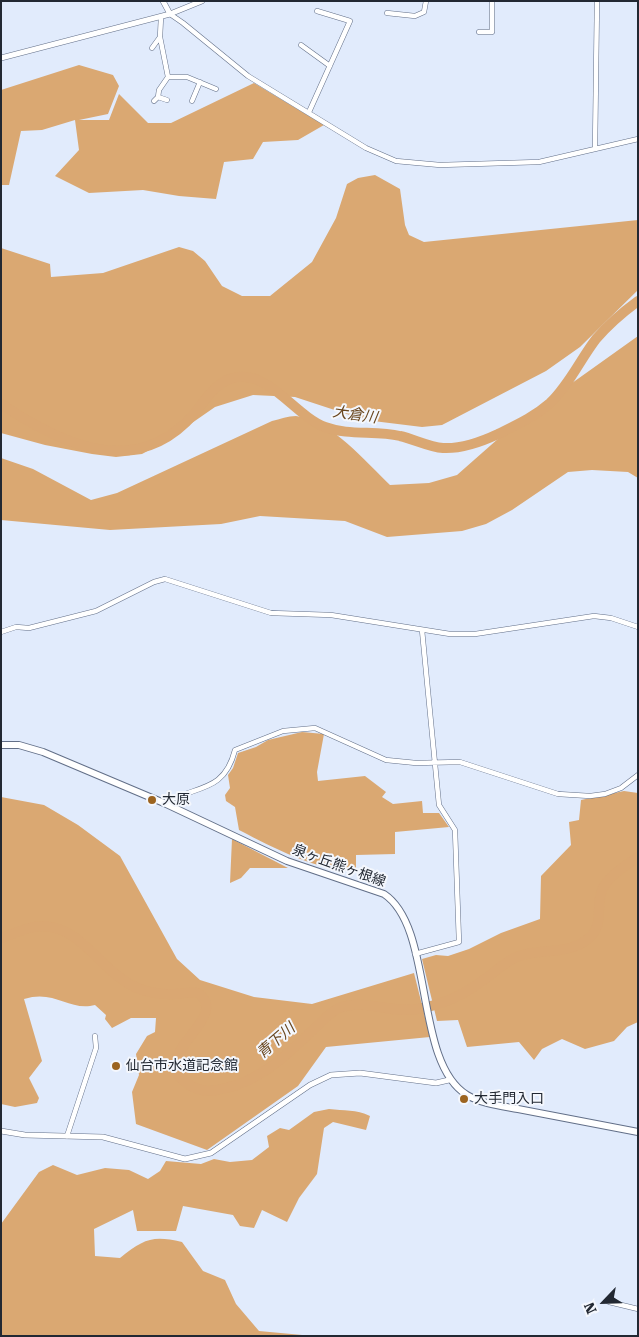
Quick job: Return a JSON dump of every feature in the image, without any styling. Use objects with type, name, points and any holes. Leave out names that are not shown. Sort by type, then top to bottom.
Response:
[{"type":"main road","name":"泉ヶ丘熊ヶ根線","points":[[1,745],[19,745],[30,748],[164,803],[287,861],[384,894],[395,903],[402,913],[415,954],[435,1038],[449,1080]]},
{"type":"main road","points":[[449,1080],[469,1096],[481,1101],[638,1132]]},
{"type":"street","points":[[163,1],[170,14],[248,76],[366,148],[402,163],[440,165],[539,162],[638,139]]},
{"type":"street","points":[[1,58],[161,17],[202,1]]},
{"type":"street","points":[[388,13],[415,16],[424,12],[426,1]]},
{"type":"street","points":[[479,32],[492,32],[492,1]]},
{"type":"street","points":[[595,149],[597,1]]},
{"type":"street","points":[[309,112],[350,21],[316,11]]},
{"type":"street","points":[[154,101],[168,77],[160,38],[161,17]]},
{"type":"street","points":[[152,48],[160,38]]},
{"type":"street","points":[[301,45],[330,66]]},
{"type":"street","points":[[168,77],[187,77],[216,88]]},
{"type":"street","points":[[192,101],[200,82]]},
{"type":"street","points":[[158,97],[166,100]]},
{"type":"street","points":[[1,632],[16,627],[29,628],[96,611],[154,582],[165,580],[271,613],[331,615],[450,634],[475,634],[594,616],[610,618],[638,627]]},
{"type":"street","points":[[415,954],[459,942],[455,830],[439,805],[422,630]]},
{"type":"street","points":[[164,803],[215,782],[224,776],[231,766],[235,750],[283,731],[299,728],[315,728],[386,760],[402,763],[470,764],[490,773],[526,782],[548,791],[572,795],[590,796],[605,794],[620,788],[638,775]]},
{"type":"street","points":[[68,1136],[96,1048],[95,1036]]},
{"type":"street","points":[[1,1131],[25,1135],[104,1137],[185,1159],[202,1157],[225,1144],[310,1084],[331,1075],[360,1073],[436,1082],[449,1080]]},
{"type":"street","points":[[609,1302],[638,1309]]},
{"type":"shaded area","points":[[79,65],[113,75],[119,86],[108,114],[79,120],[109,120],[119,94],[148,123],[171,123],[254,83],[324,125],[298,140],[263,142],[253,159],[224,162],[216,199],[179,196],[143,190],[89,193],[55,176],[79,150],[75,120],[42,130],[21,131],[9,185],[1,185],[1,90]]},
{"type":"shaded area","points":[[375,175],[400,189],[405,225],[409,235],[424,242],[638,220],[638,290],[580,347],[546,371],[442,425],[422,427],[365,420],[295,397],[253,395],[215,407],[166,441],[142,454],[116,457],[92,454],[45,445],[1,433],[1,248],[50,264],[51,277],[103,273],[179,247],[193,251],[205,261],[222,286],[242,296],[270,296],[312,262],[336,218],[347,184],[358,178]]},
{"type":"shaded area","points":[[638,336],[638,478],[628,472],[592,470],[568,472],[512,510],[486,524],[462,531],[387,537],[345,521],[260,516],[221,524],[110,530],[1,520],[1,458],[33,469],[91,500],[117,493],[272,421],[293,416],[309,419],[335,433],[390,485],[429,483],[457,475],[516,423]]},
{"type":"shaded area","points":[[302,732],[324,734],[317,772],[318,781],[365,776],[386,792],[382,797],[393,804],[422,801],[423,813],[439,813],[449,827],[395,832],[395,854],[356,855],[356,872],[325,867],[295,857],[239,830],[235,807],[226,801],[225,795],[230,788],[228,775],[233,768],[238,753],[256,747],[268,740]]},
{"type":"shaded area","points":[[624,791],[638,793],[638,1022],[627,1027],[614,1041],[585,1049],[562,1039],[542,1049],[534,1060],[519,1042],[467,1047],[458,1020],[437,1021],[422,959],[436,955],[448,956],[469,949],[501,933],[540,919],[541,876],[571,845],[569,822],[579,820],[581,800]]},
{"type":"shaded area","points":[[1,797],[44,805],[78,825],[120,856],[177,959],[200,980],[254,997],[312,1004],[414,973],[430,1037],[326,1047],[298,1086],[207,1150],[136,1124],[132,1092],[139,1075],[136,1054],[147,1036],[155,1032],[156,1018],[131,1018],[112,1028],[105,1019],[106,1015],[95,1005],[78,1006],[53,998],[35,997],[24,999],[42,1061],[29,1078],[39,1098],[37,1103],[15,1107],[1,1104]]},
{"type":"shaded area","points":[[232,839],[288,868],[250,868],[241,878],[230,883]]},
{"type":"shaded area","points":[[329,1109],[355,1111],[370,1116],[366,1130],[333,1122],[324,1128],[317,1174],[299,1198],[287,1222],[262,1210],[254,1228],[240,1226],[233,1215],[183,1206],[176,1231],[137,1231],[133,1210],[94,1229],[95,1256],[120,1258],[136,1246],[149,1240],[163,1239],[182,1242],[203,1271],[225,1280],[236,1304],[259,1331],[313,1336],[1,1336],[1,1224],[39,1172],[53,1165],[77,1175],[105,1168],[129,1170],[148,1179],[160,1171],[166,1161],[201,1164],[214,1159],[230,1162],[252,1160],[269,1147],[267,1136],[280,1128],[289,1130],[314,1112]]},
{"type":"waterway","name":"大倉川","points":[[1,404],[24,419],[74,443],[99,449],[124,451],[148,446],[172,434],[224,382],[239,377],[251,378],[273,389],[314,422],[325,427],[343,431],[391,434],[443,448],[457,447],[492,437],[544,408],[557,396],[596,339],[638,301]]},
{"type":"waterway","name":"青下川","points":[[1,938],[34,927],[49,927],[63,931],[75,938],[119,977],[131,985],[147,991],[164,994],[198,993],[206,1003],[205,1015],[180,1051],[176,1064],[179,1076],[193,1087],[205,1090],[218,1090],[251,1079],[273,1065],[325,1018],[339,1008],[349,1005],[368,1005],[407,1010],[436,1005],[469,990],[514,958],[580,944],[588,939],[596,928],[600,897],[608,880],[638,857]]},
{"type":"place","name":"大原","points":[[152,800]]},
{"type":"place","name":"仙台市水道記念館","points":[[116,1066]]},
{"type":"place","name":"大手門入口","points":[[464,1099]]}]
